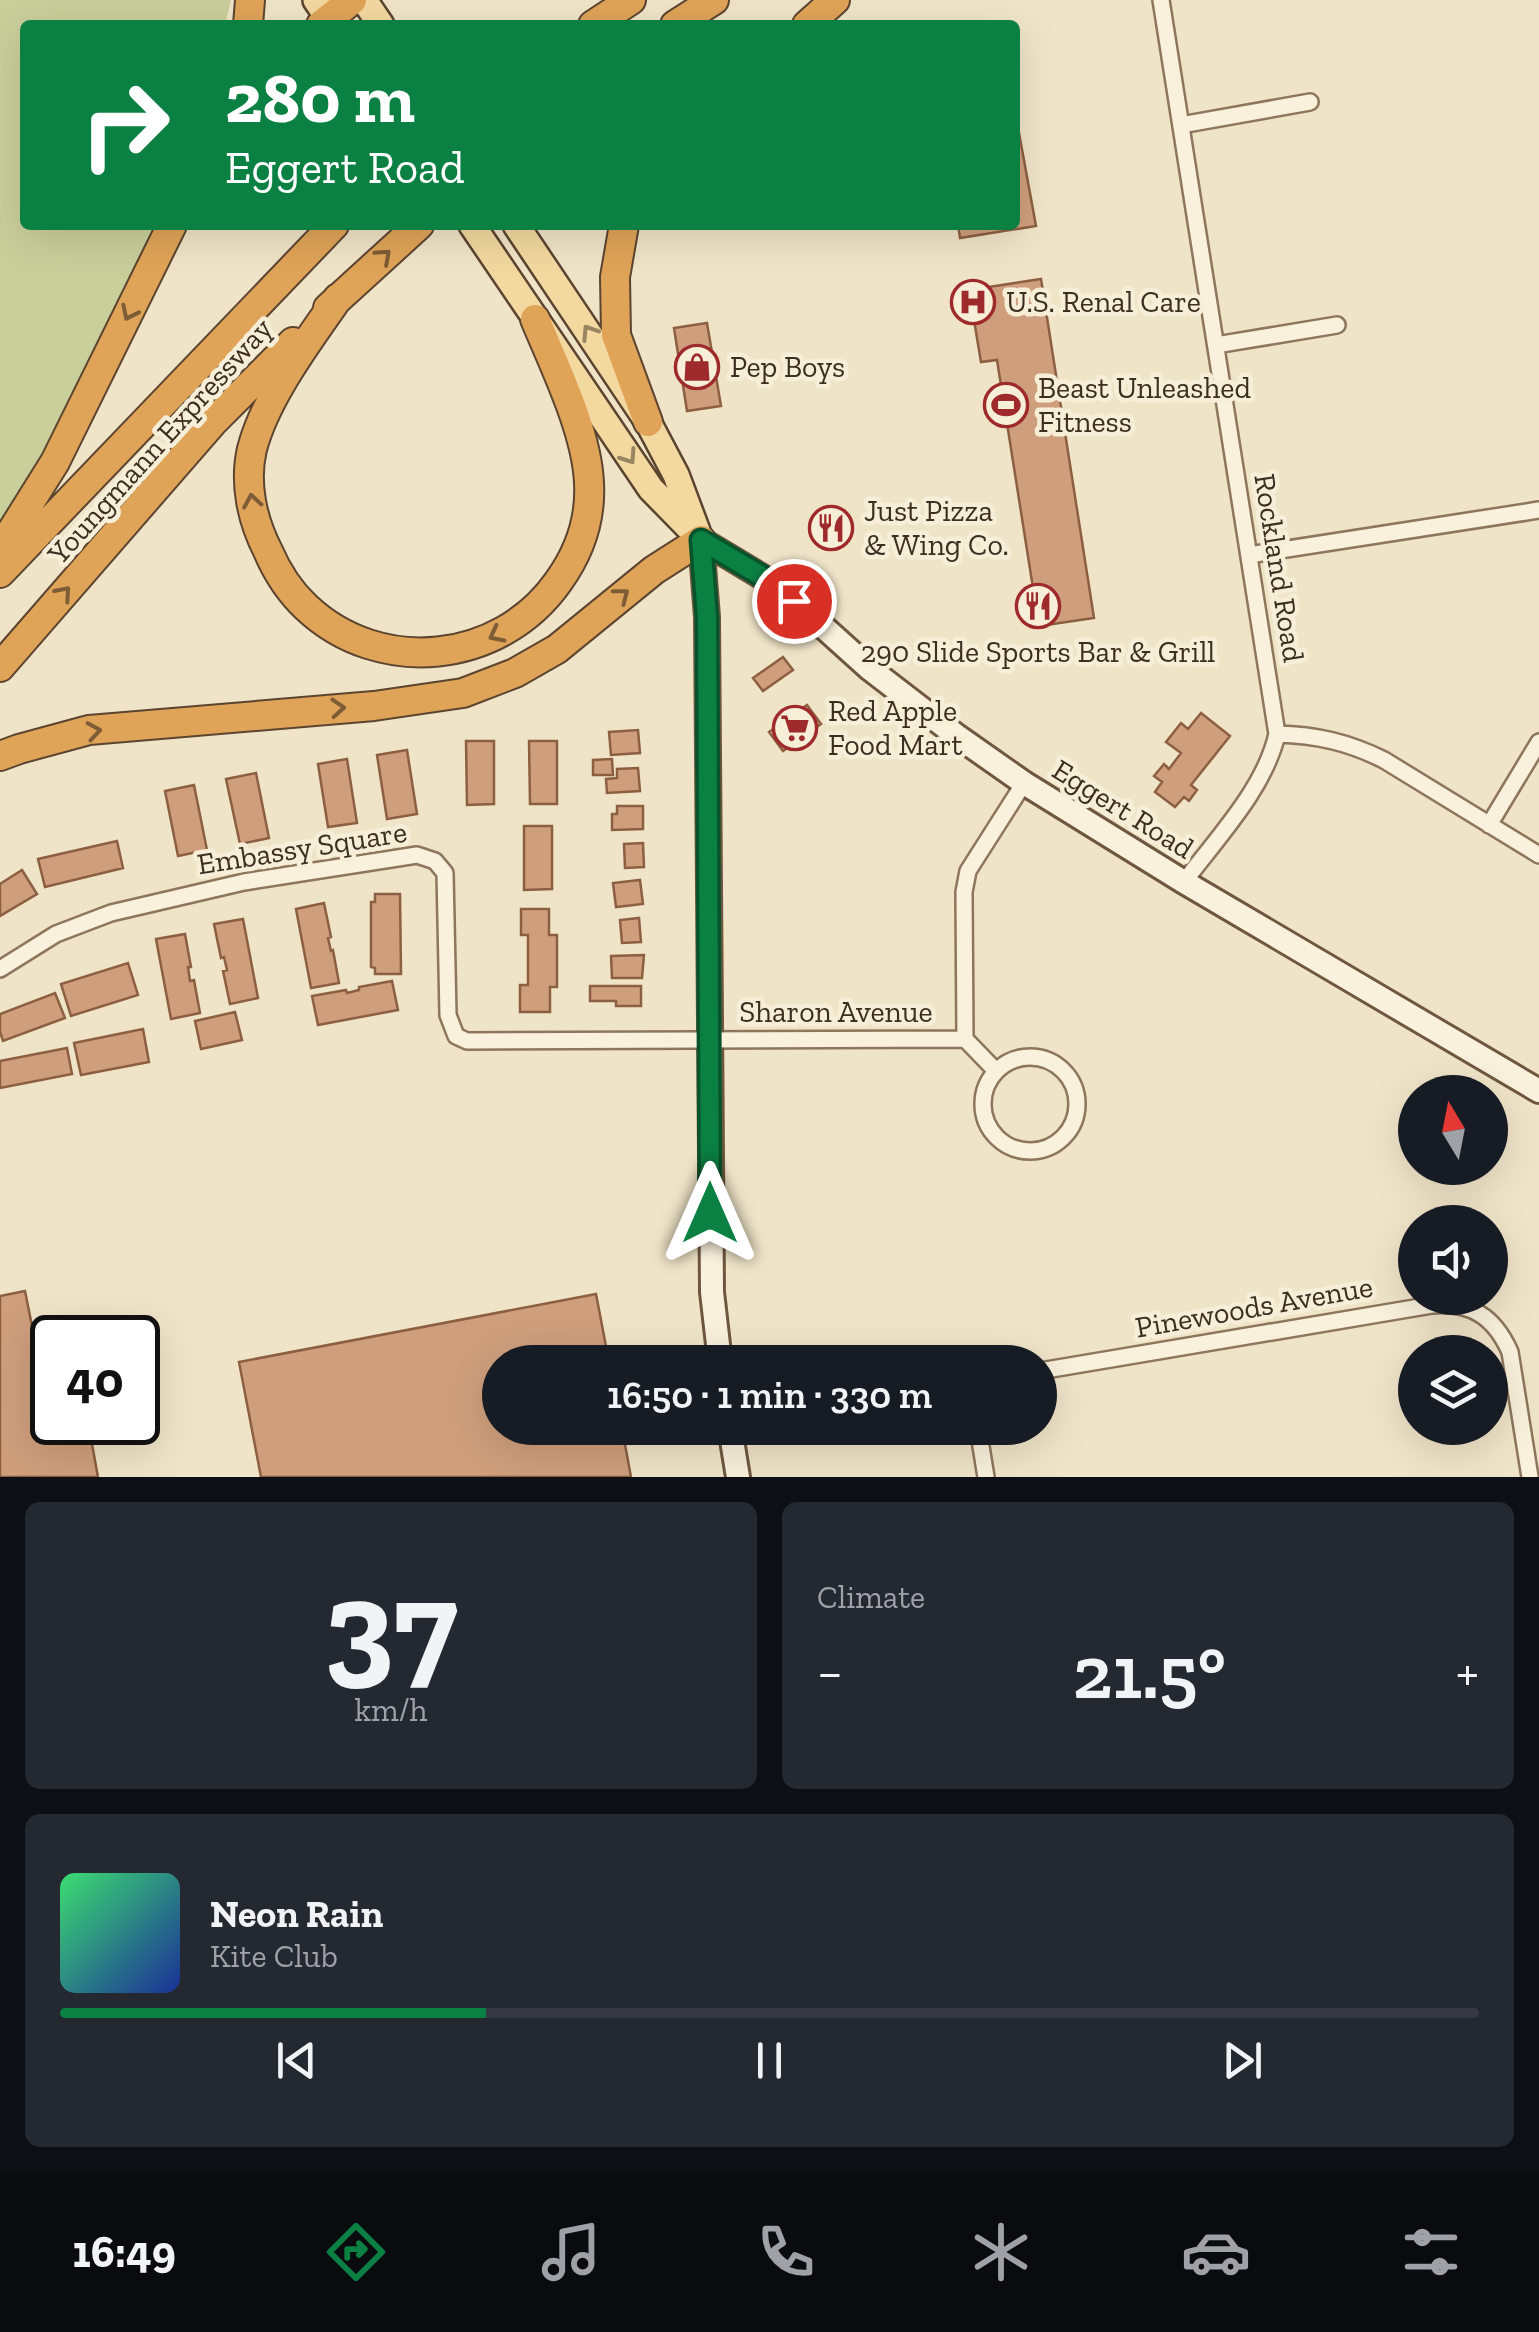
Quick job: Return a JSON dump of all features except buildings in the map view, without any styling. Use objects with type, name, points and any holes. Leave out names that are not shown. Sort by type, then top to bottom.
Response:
[{"type":"highway","points":[[325,17],[352,0]]},
{"type":"highway","points":[[601,20],[631,0]]},
{"type":"highway","points":[[683,20],[714,0]]},
{"type":"highway","points":[[813,20],[835,0]]},
{"type":"highway","points":[[0,550],[55,462],[170,230]]},
{"type":"highway","name":"Youngmann Expressway","points":[[0,573],[329,230]]},
{"type":"highway","name":"Youngmann Expressway","points":[[0,666],[213,422],[338,298],[414,230]]},
{"type":"highway","points":[[623,230],[615,277],[616,335],[648,422]]},
{"type":"highway","points":[[338,298],[294,359],[260,424],[252,450],[250,499],[275,566],[307,608],[364,642],[414,653],[476,644],[504,632],[549,596],[580,545],[588,516],[588,474],[576,418],[535,319]]},
{"type":"highway","points":[[0,756],[89,730],[374,706],[463,693],[515,672],[557,648],[654,570],[701,540]]},
{"type":"main road","points":[[475,230],[651,489],[701,540]]},
{"type":"main road","points":[[519,230],[648,422],[676,475],[701,540]]},
{"type":"street","name":"Rockland Road","points":[[1162,0],[1277,734],[1263,776],[1184,882]]},
{"type":"street","points":[[1181,124],[1310,102]]},
{"type":"street","points":[[1216,344],[1337,325]]},
{"type":"street","points":[[1249,555],[1539,510]]},
{"type":"street","points":[[701,540],[707,617],[712,1292],[718,1345]]},
{"type":"street","name":"Eggert Road","points":[[701,540],[780,587],[870,670],[1024,783],[1539,1091]]},
{"type":"street","points":[[1277,734],[1310,735],[1360,748],[1539,854]]},
{"type":"street","points":[[1489,825],[1539,742]]},
{"type":"street","points":[[996,1071],[964,1039],[964,892],[968,871],[1024,783]]},
{"type":"street","name":"Embassy Square","points":[[0,969],[56,934],[128,908],[244,882],[424,856],[435,861],[445,873],[448,1015],[456,1036],[467,1041]]},
{"type":"street","name":"Sharon Avenue","points":[[467,1041],[964,1039]]},
{"type":"street","points":[[1039,1058],[1068,1076],[1074,1086],[1077,1109],[1062,1140],[1028,1152],[1005,1145],[995,1137],[988,1128],[982,1104],[996,1071],[1016,1059],[1039,1058]]},
{"type":"street","name":"Pinewoods Avenue","points":[[1057,1368],[1432,1305],[1465,1307],[1493,1324],[1510,1352],[1530,1477]]},
{"type":"street","points":[[733,1445],[738,1477]]},
{"type":"street","points":[[981,1445],[986,1477]]},
{"type":"green space","points":[[0,0],[231,0],[226,20],[20,20],[20,230],[155,230],[31,483],[0,528]]},
{"type":"place","name":"U.S. Renal Care","points":[[973,302]]},
{"type":"place","name":"Pep Boys","points":[[697,367]]},
{"type":"place","name":"Beast Unleashed Fitness","points":[[1006,405]]},
{"type":"place","name":"Just Pizza & Wing Co.","points":[[831,528]]},
{"type":"place","name":"290 Slide Sports Bar & Grill","points":[[1038,606]]},
{"type":"place","name":"Red Apple Food Mart","points":[[795,728]]},
{"type":"route","points":[[710,1213],[707,617],[701,540],[780,587],[794,601]]}]
